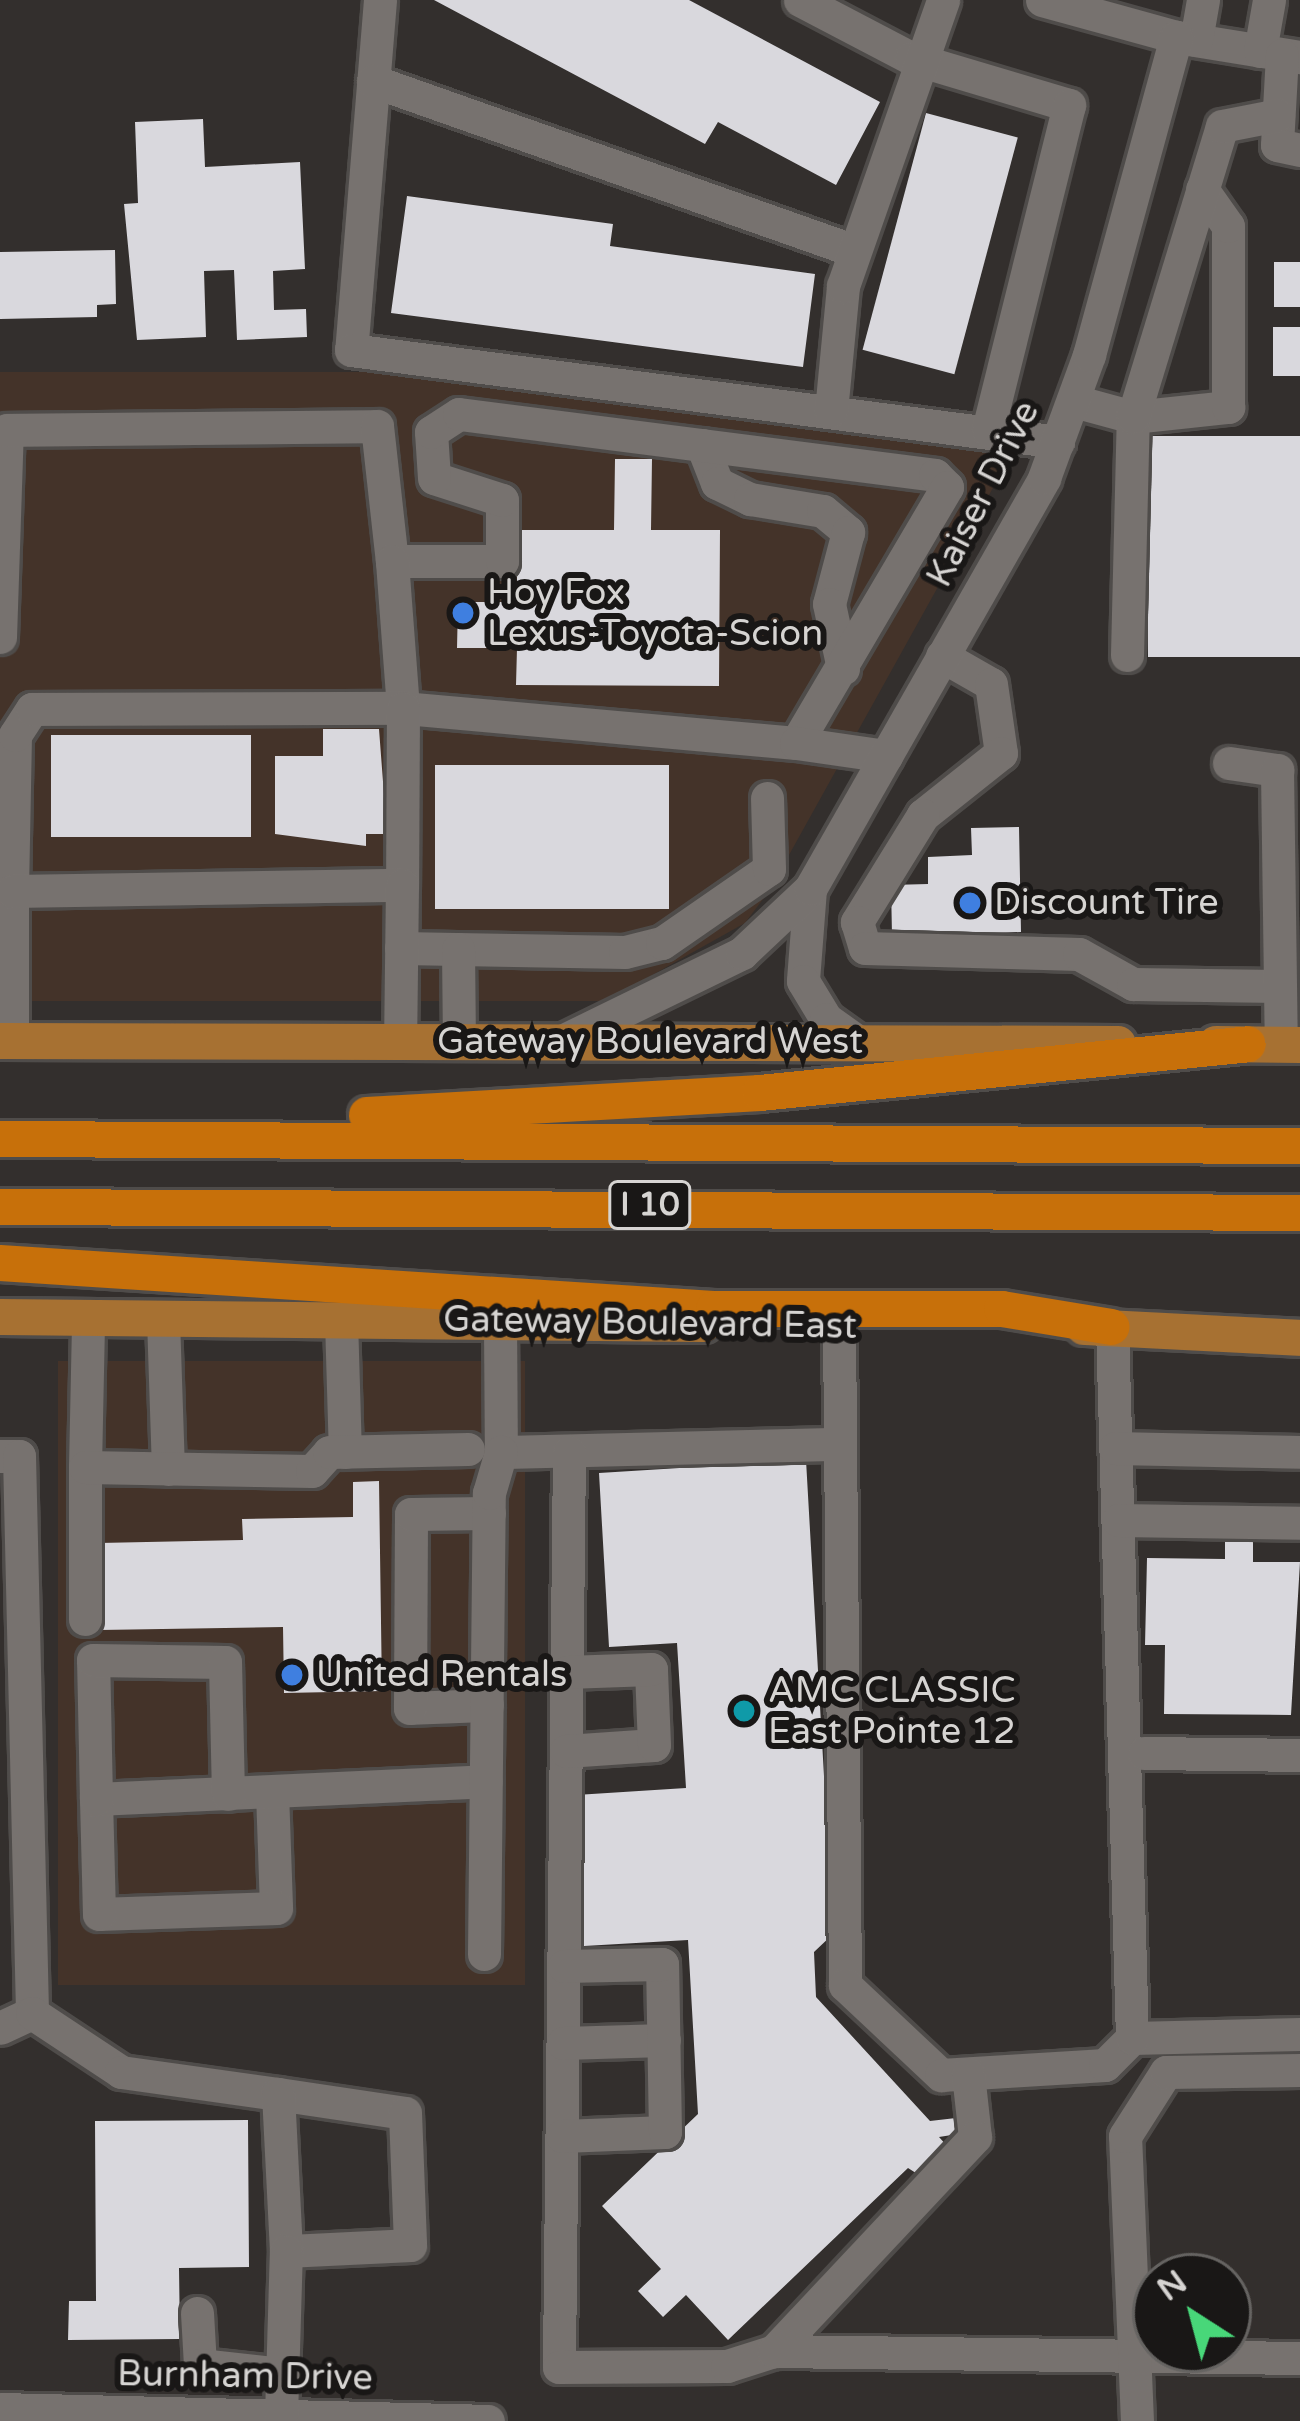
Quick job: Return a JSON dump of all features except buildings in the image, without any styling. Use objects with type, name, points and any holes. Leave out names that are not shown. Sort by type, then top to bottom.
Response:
[{"type":"highway","points":[[0,1122],[589,1105],[1276,1044]]},
{"type":"highway","name":"I 10","points":[[0,1138],[1300,1146]]},
{"type":"highway","name":"I 10","points":[[0,1207],[1300,1213]]},
{"type":"highway","points":[[0,1263],[714,1309],[1002,1309],[1112,1327]]},
{"type":"main road","name":"Gateway Boulevard West","points":[[6,1041],[1276,1044]]},
{"type":"main road","name":"Gateway Boulevard East","points":[[0,1317],[1112,1327],[1300,1339]]},
{"type":"street","points":[[380,0],[351,350],[1058,442]]},
{"type":"street","points":[[800,0],[920,62],[1069,106],[988,430]]},
{"type":"street","points":[[831,411],[855,251],[943,0]]},
{"type":"street","points":[[1042,0],[1129,12],[1186,39],[1281,54]]},
{"type":"street","name":"Kaiser Drive","points":[[562,1040],[742,953],[812,886],[1058,442],[1186,39],[1204,0]]},
{"type":"street","points":[[1269,0],[1281,54],[1276,145],[1300,150]]},
{"type":"street","points":[[374,81],[855,251]]},
{"type":"street","points":[[1126,655],[1133,417],[1222,126],[1279,115]]},
{"type":"street","points":[[1074,401],[1133,417],[1228,407],[1228,226],[1202,189]]},
{"type":"street","points":[[392,561],[502,561],[502,500],[434,478],[431,432],[443,418],[934,475],[947,487],[796,743]]},
{"type":"street","points":[[0,637],[8,430],[377,426],[403,708],[400,1040]]},
{"type":"street","points":[[702,445],[717,483],[823,511],[848,532],[829,604],[843,668]]},
{"type":"street","points":[[942,656],[991,684],[1001,753],[923,814],[857,922],[866,948],[1079,953],[1133,983],[1286,963]]},
{"type":"street","points":[[6,1041],[6,891],[14,735],[32,709],[403,708],[886,755]]},
{"type":"street","points":[[1228,763],[1276,770],[1286,963],[1276,1044]]},
{"type":"street","points":[[767,798],[769,869]]},
{"type":"street","points":[[401,948],[626,952],[662,943],[769,869]]},
{"type":"street","points":[[769,869],[812,886]]},
{"type":"street","points":[[6,891],[402,885]]},
{"type":"street","name":"Kaiser Drive","points":[[812,886],[803,981],[826,1019],[861,1044]]},
{"type":"street","points":[[458,949],[459,1040]]},
{"type":"street","points":[[85,1619],[88,1318]]},
{"type":"street","points":[[163,1318],[168,1469]]},
{"type":"street","points":[[341,1320],[345,1452]]},
{"type":"street","points":[[484,1954],[489,1513],[484,1450],[500,1322]]},
{"type":"street","points":[[839,1325],[835,1444],[845,1985],[941,2075],[1105,2065],[1132,2038],[1300,2035]]},
{"type":"street","points":[[1112,1327],[1132,2038]]},
{"type":"street","points":[[85,1467],[312,1472],[329,1452],[569,1452],[835,1444]]},
{"type":"street","points":[[1115,1448],[1300,1452]]},
{"type":"street","points":[[569,1452],[559,2366],[727,2366],[774,2351],[1132,2356]]},
{"type":"street","points":[[0,1456],[19,1456],[11,1628],[14,1861],[32,2013],[121,2072],[405,2113],[410,2245],[286,2251]]},
{"type":"street","points":[[487,1705],[410,1708],[410,1514],[489,1513]]},
{"type":"street","points":[[1118,1520],[1300,1523]]},
{"type":"street","points":[[228,1794],[225,1662],[93,1660],[99,1914],[276,1908],[272,1792]]},
{"type":"street","points":[[566,1751],[654,1745],[651,1669],[567,1672]]},
{"type":"street","points":[[1144,1753],[1300,1755]]},
{"type":"street","points":[[96,1798],[486,1781]]},
{"type":"street","points":[[562,2137],[665,2132],[662,1964],[564,1966]]},
{"type":"street","points":[[0,2027],[32,2013]]},
{"type":"street","points":[[563,2043],[664,2040]]},
{"type":"street","points":[[1132,2264],[1125,2136],[1166,2072],[1300,2070]]},
{"type":"street","points":[[774,2351],[976,2137],[968,2074]]},
{"type":"street","points":[[278,2094],[286,2251],[281,2416]]},
{"type":"street","points":[[196,2313],[200,2365],[282,2374]]},
{"type":"street","points":[[1252,2357],[1300,2358]]},
{"type":"street","points":[[1137,2373],[1137,2421]]},
{"type":"street","name":"Burnham Drive","points":[[0,2409],[488,2421]]},
{"type":"shaded area","name":"Hoy Fox Lexus-Toyota-Scion","points":[[0,372],[389,372],[1014,450],[769,891],[745,923],[606,1001],[0,1001]]},
{"type":"shaded area","name":"United Rentals","points":[[58,1361],[525,1361],[525,1985],[58,1985]]},
{"type":"place","name":"Hoy Fox Lexus-Toyota-Scion","points":[[463,613]]},
{"type":"place","name":"Discount Tire","points":[[970,903]]},
{"type":"place","name":"United Rentals","points":[[292,1675]]},
{"type":"place","name":"AMC CLASSIC East Pointe 12","points":[[744,1711]]}]
